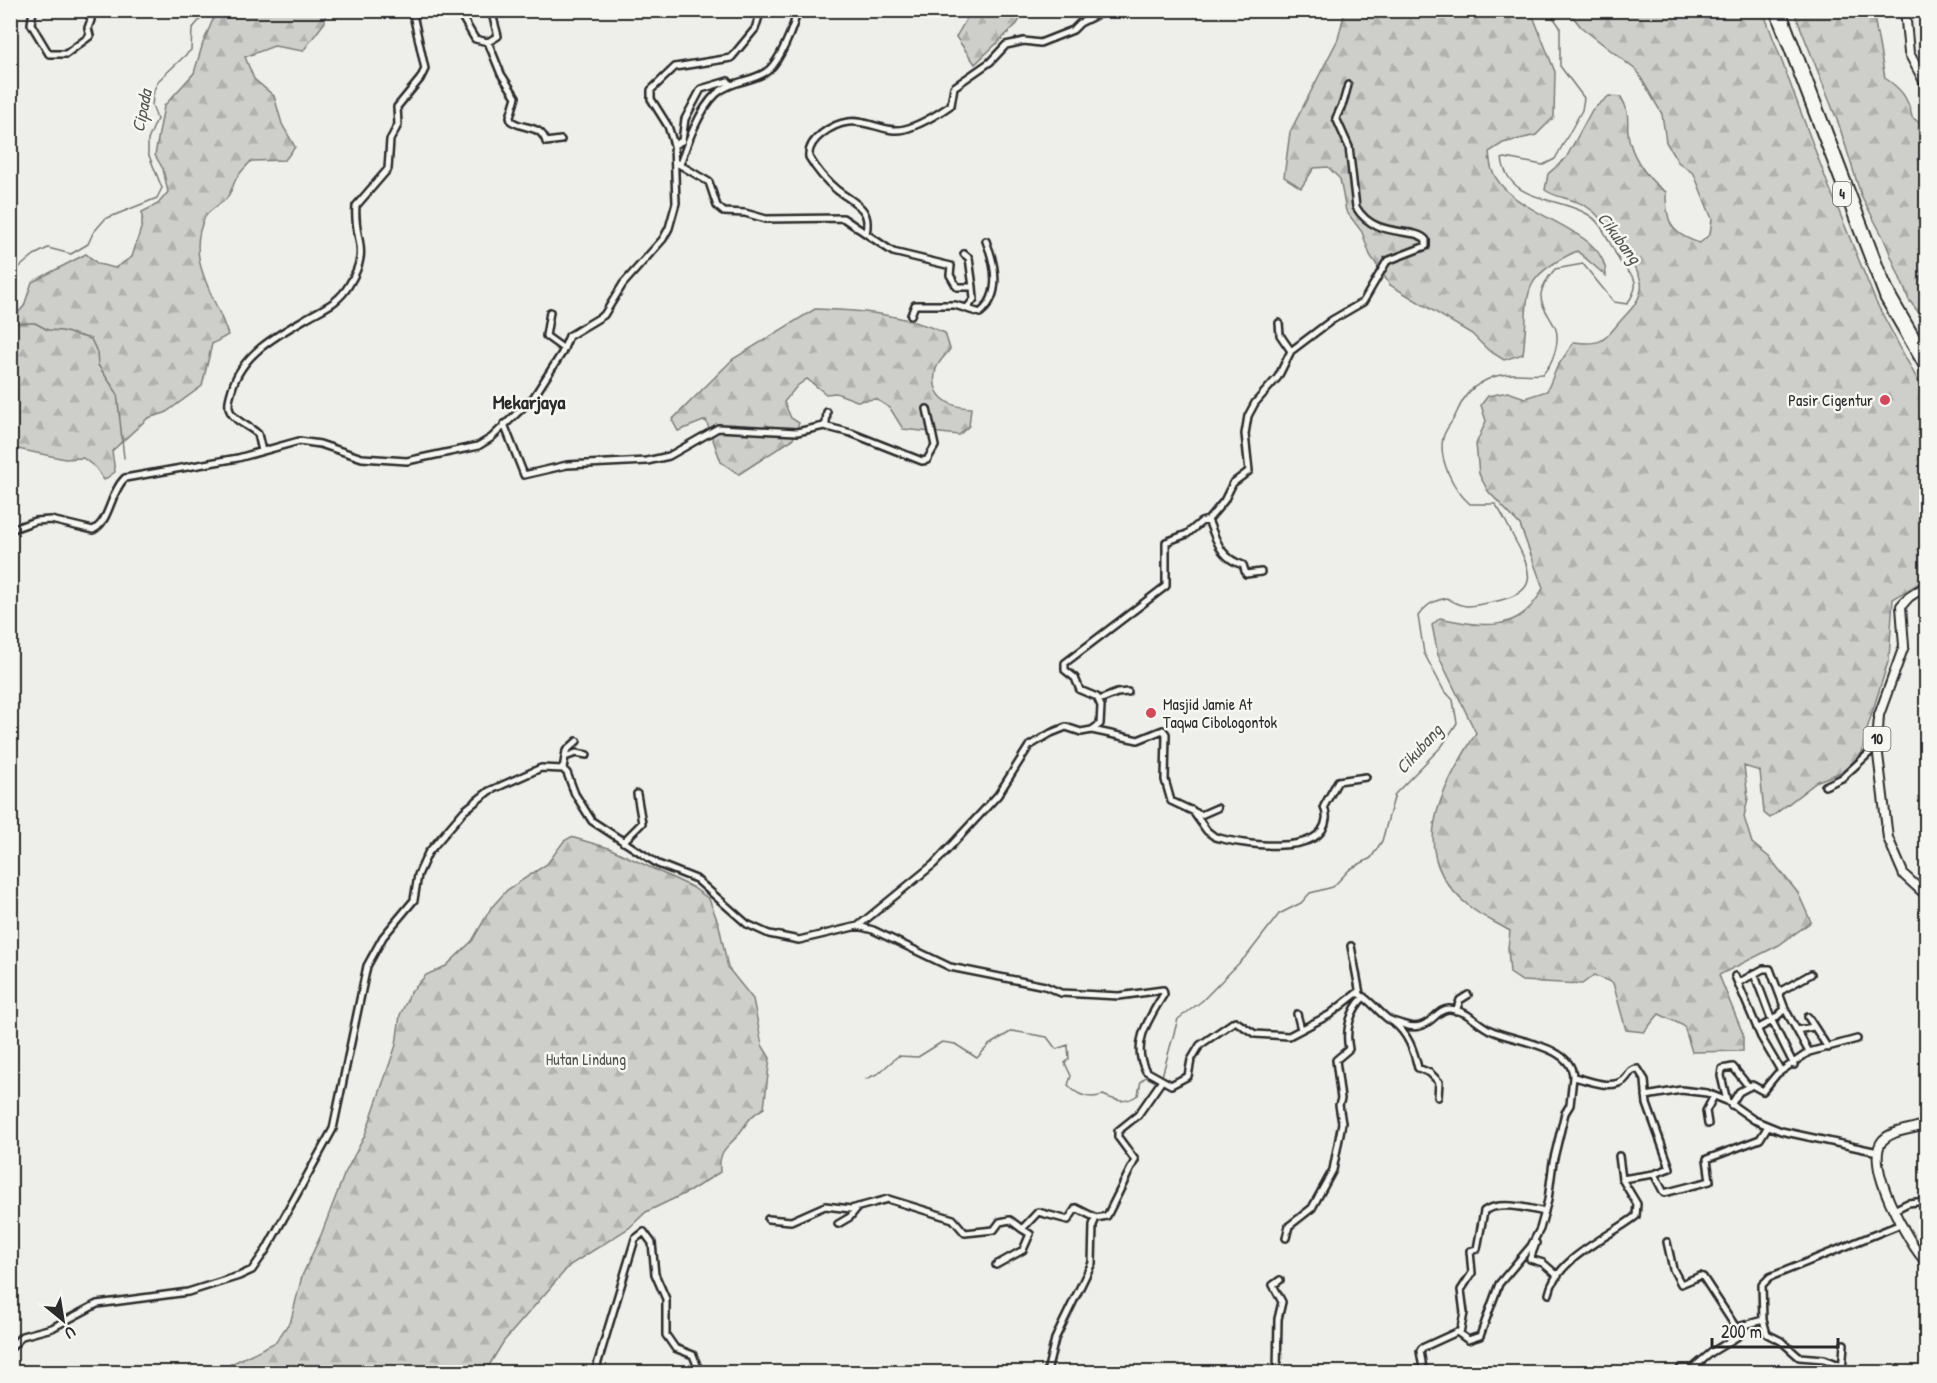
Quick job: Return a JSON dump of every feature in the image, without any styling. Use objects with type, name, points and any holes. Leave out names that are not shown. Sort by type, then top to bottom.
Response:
[{"type":"highway","name":"4","points":[[1774,10],[1873,272],[1889,308],[1926,370]]},
{"type":"highway","name":"4","points":[[1781,10],[1880,270],[1892,297],[1926,356]]},
{"type":"highway","points":[[1905,10],[1908,53],[1926,85]]},
{"type":"highway","name":"10","points":[[1926,586],[1909,597],[1901,606],[1904,646],[1880,715],[1877,746],[1888,838],[1904,875],[1926,895]]},
{"type":"highway","points":[[1926,1124],[1888,1136],[1879,1146],[1878,1152],[1879,1167],[1893,1210],[1926,1262]]},
{"type":"street","points":[[33,10],[31,24],[49,54],[66,54],[90,36],[88,28],[91,20],[87,10]]},
{"type":"street","points":[[262,451],[258,434],[237,419],[230,410],[229,400],[238,370],[251,355],[301,321],[334,303],[356,273],[362,248],[356,206],[388,170],[390,140],[398,123],[397,107],[420,80],[425,69],[412,10]]},
{"type":"street","points":[[458,10],[476,39],[488,42],[498,36],[491,10]]},
{"type":"street","points":[[10,530],[35,521],[51,520],[93,530],[102,524],[116,489],[125,478],[238,458],[299,441],[321,444],[362,458],[406,461],[478,446],[533,398],[571,334],[604,315],[623,284],[663,239],[675,207],[678,163],[664,119],[651,99],[651,90],[675,67],[731,58],[752,32],[761,10]]},
{"type":"street","points":[[678,163],[691,134],[715,95],[730,85],[768,72],[795,23],[796,10]]},
{"type":"street","points":[[866,233],[867,221],[863,209],[838,190],[809,157],[812,144],[819,136],[849,122],[897,129],[910,127],[951,105],[954,87],[990,62],[1004,46],[1024,41],[1040,43],[1073,30],[1080,23],[1106,10]]},
{"type":"street","points":[[488,42],[501,74],[516,97],[511,121],[538,130],[545,136],[546,142],[561,140]]},
{"type":"street","points":[[674,145],[682,141],[685,119],[701,89],[728,81],[730,85]]},
{"type":"street","points":[[1092,730],[1101,720],[1099,700],[1094,694],[1080,690],[1076,679],[1065,670],[1064,664],[1139,605],[1164,589],[1168,564],[1167,540],[1187,534],[1208,520],[1224,501],[1233,483],[1250,470],[1245,434],[1248,416],[1255,403],[1278,377],[1291,351],[1332,320],[1363,302],[1387,261],[1421,250],[1427,243],[1421,236],[1377,227],[1360,215],[1356,207],[1349,147],[1336,118],[1348,85]]},
{"type":"street","points":[[678,163],[709,182],[716,203],[724,212],[749,213],[766,219],[843,218],[889,249],[905,256],[951,266],[950,275],[957,287],[973,287]]},
{"type":"street","points":[[962,307],[980,313],[990,305],[996,282],[994,261],[986,241]]},
{"type":"street","points":[[910,315],[915,305],[924,303],[967,308],[974,299],[969,258],[964,254]]},
{"type":"street","points":[[550,312],[546,336],[564,349]]},
{"type":"street","points":[[1279,323],[1280,335],[1291,351]]},
{"type":"street","points":[[504,424],[524,475],[567,465],[647,461],[669,456],[718,428],[797,432],[824,426],[851,433],[922,462],[927,460],[935,446],[927,409]]},
{"type":"street","points":[[824,426],[827,412]]},
{"type":"street","points":[[1208,520],[1222,553],[1228,560],[1243,566],[1246,574],[1261,572]]},
{"type":"street","points":[[1099,700],[1128,692]]},
{"type":"street","points":[[576,741],[566,751],[563,769],[589,818],[658,864],[696,879],[747,924],[769,934],[799,940],[858,926],[934,864],[998,795],[1029,746],[1066,727],[1079,732],[1092,730],[1138,740],[1163,730],[1166,734],[1166,783],[1171,801],[1201,815],[1217,808]]},
{"type":"street","points":[[1826,786],[1842,778],[1877,746]]},
{"type":"street","points":[[566,757],[576,753],[587,756]]},
{"type":"street","points":[[10,1349],[22,1336],[52,1328],[98,1305],[188,1292],[252,1270],[271,1241],[333,1129],[367,966],[383,937],[414,900],[418,875],[434,844],[464,811],[489,791],[541,768],[563,769]]},
{"type":"street","points":[[1192,810],[1207,831],[1215,837],[1280,847],[1317,835],[1326,822],[1324,806],[1338,781],[1366,777]]},
{"type":"street","points":[[623,842],[642,823],[637,794]]},
{"type":"street","points":[[858,926],[873,930],[950,967],[1045,986],[1061,993],[1137,996],[1162,989],[1164,994],[1139,1044],[1142,1065],[1156,1079],[1172,1085],[1188,1076],[1190,1063],[1200,1045],[1235,1021],[1255,1034],[1281,1037],[1329,1015],[1356,993],[1362,995],[1405,1034],[1417,1058],[1418,1068],[1439,1082],[1438,1097]]},
{"type":"street","points":[[1286,1238],[1289,1226],[1312,1208],[1333,1169],[1343,1116],[1339,1105],[1341,1099],[1336,1060],[1349,1049],[1345,1036],[1356,1004],[1362,995],[1351,946]]},
{"type":"street","points":[[1738,983],[1768,968],[1785,1009],[1809,1052]]},
{"type":"street","points":[[1755,973],[1772,1021],[1794,1065]]},
{"type":"street","points":[[1779,992],[1811,974]]},
{"type":"street","points":[[1736,976],[1757,1029],[1781,1071]]},
{"type":"street","points":[[1456,1011],[1460,1000],[1468,995]]},
{"type":"street","points":[[1757,1029],[1772,1021],[1785,1009]]},
{"type":"street","points":[[1392,1021],[1407,1026],[1419,1026],[1432,1022],[1442,1010],[1456,1011],[1475,1018],[1488,1030],[1538,1045],[1563,1058],[1571,1065],[1573,1077],[1570,1105],[1565,1113],[1552,1162],[1545,1212],[1530,1258],[1543,1263],[1558,1276]]},
{"type":"street","points":[[1297,1014],[1301,1029]]},
{"type":"street","points":[[1808,1017],[1812,1027],[1828,1048]]},
{"type":"street","points":[[1797,1030],[1812,1027]]},
{"type":"street","points":[[1729,1103],[1738,1092],[1754,1085],[1762,1091],[1781,1071],[1794,1065],[1809,1052],[1857,1039]]},
{"type":"street","points":[[1729,1103],[1721,1076],[1722,1069],[1733,1067],[1749,1087]]},
{"type":"street","points":[[1573,1077],[1601,1084],[1619,1082],[1630,1071],[1637,1069],[1645,1080],[1646,1096],[1672,1167],[1654,1174],[1622,1179]]},
{"type":"street","points":[[1079,1210],[1096,1218],[1107,1216],[1135,1160],[1118,1137],[1118,1131],[1141,1112],[1156,1079]]},
{"type":"street","points":[[1646,1096],[1691,1090],[1729,1103],[1768,1126],[1878,1152]]},
{"type":"street","points":[[1708,1124],[1706,1111],[1714,1096]]},
{"type":"street","points":[[1654,1174],[1664,1193],[1710,1181],[1707,1159],[1760,1139],[1768,1126]]},
{"type":"street","points":[[1549,1293],[1558,1276],[1584,1251],[1636,1216],[1637,1204],[1622,1179],[1619,1156]]},
{"type":"street","points":[[768,1219],[791,1221],[825,1206],[851,1209],[891,1199],[953,1219],[966,1233],[994,1230],[1000,1222],[1010,1220],[1030,1234],[1023,1250],[996,1265]]},
{"type":"street","points":[[1077,1200],[1079,1210]]},
{"type":"street","points":[[1893,1210],[1908,1203],[1926,1201]]},
{"type":"street","points":[[838,1224],[850,1217],[859,1206]]},
{"type":"street","points":[[1460,1333],[1464,1313],[1461,1290],[1472,1273],[1470,1251],[1477,1249],[1484,1211],[1492,1206],[1523,1207],[1545,1212]]},
{"type":"street","points":[[1022,1229],[1036,1212],[1069,1220],[1079,1210]]},
{"type":"street","points":[[1047,1372],[1055,1339],[1092,1263],[1093,1225],[1096,1218]]},
{"type":"street","points":[[1844,1344],[1842,1369],[1824,1359],[1795,1355],[1781,1341],[1767,1334],[1763,1320],[1762,1285],[1770,1277],[1900,1224]]},
{"type":"street","points":[[595,1372],[635,1239],[644,1232],[652,1243],[655,1274],[666,1299],[666,1335],[675,1348],[693,1355],[696,1361],[696,1372]]},
{"type":"street","points":[[1413,1372],[1423,1368],[1420,1351],[1422,1348],[1457,1332],[1470,1341],[1480,1336],[1499,1284],[1531,1246],[1538,1233]]},
{"type":"street","points":[[1667,1242],[1681,1284],[1700,1276],[1703,1277],[1740,1335],[1734,1341],[1712,1352],[1693,1368],[1681,1368],[1678,1372]]},
{"type":"street","points":[[1277,1372],[1278,1319],[1282,1302],[1273,1285],[1280,1280]]},
{"type":"street","points":[[1737,1329],[1763,1320]]},
{"type":"green space","points":[[217,10],[325,11],[325,22],[303,51],[274,46],[245,57],[254,79],[274,96],[282,124],[295,147],[285,160],[251,161],[238,176],[226,199],[205,217],[199,233],[200,263],[228,335],[212,344],[202,386],[165,413],[148,418],[112,451],[115,472],[104,480],[96,468],[83,458],[65,459],[18,449],[11,454],[11,321],[24,306],[32,282],[86,254],[98,264],[115,268],[132,257],[142,225],[142,212],[158,204],[168,192],[163,169],[155,155],[164,106],[194,73],[203,43]]},
{"type":"green space","points":[[971,11],[1025,11],[1017,24],[975,64],[956,37]]},
{"type":"green space","points":[[1345,11],[1531,11],[1555,72],[1554,117],[1536,135],[1503,143],[1489,152],[1491,168],[1502,187],[1518,200],[1575,233],[1591,245],[1602,259],[1606,276],[1577,251],[1543,271],[1529,291],[1523,354],[1504,360],[1488,350],[1472,334],[1390,285],[1370,255],[1362,232],[1346,211],[1340,179],[1328,167],[1314,168],[1301,188],[1284,177],[1290,132],[1338,39]]},
{"type":"green space","points":[[1568,11],[1763,11],[1827,182],[1876,302],[1926,396],[1926,579],[1893,599],[1889,659],[1866,732],[1862,753],[1844,771],[1818,781],[1770,818],[1764,813],[1760,771],[1744,766],[1748,798],[1744,817],[1752,843],[1769,857],[1798,893],[1811,922],[1779,945],[1719,975],[1743,1034],[1743,1051],[1692,1052],[1684,1026],[1659,1014],[1644,1032],[1626,1030],[1613,983],[1594,975],[1582,984],[1522,981],[1510,973],[1508,948],[1510,931],[1475,911],[1450,887],[1438,866],[1433,844],[1435,822],[1441,800],[1476,733],[1438,655],[1432,625],[1440,618],[1485,625],[1512,620],[1534,603],[1543,588],[1520,525],[1488,491],[1479,474],[1476,444],[1486,421],[1481,405],[1488,396],[1508,392],[1525,398],[1547,391],[1557,367],[1574,342],[1593,343],[1604,339],[1633,307],[1641,289],[1638,273],[1604,223],[1588,207],[1545,190],[1548,174],[1566,158],[1592,110],[1609,96],[1621,97],[1627,110],[1628,136],[1632,150],[1649,177],[1666,192],[1667,211],[1672,225],[1682,235],[1700,243],[1710,234],[1712,219],[1694,174],[1678,162],[1666,142],[1662,114],[1637,71],[1581,27]]},
{"type":"green space","points":[[1794,11],[1873,11],[1885,78],[1903,94],[1912,117],[1926,128],[1926,322],[1909,300],[1884,239],[1861,195],[1839,125]]},
{"type":"green space","points":[[815,309],[881,314],[913,321],[945,333],[950,349],[937,366],[935,386],[942,398],[948,402],[971,408],[969,426],[959,435],[903,429],[890,408],[876,399],[857,401],[836,393],[826,394],[807,379],[797,386],[784,402],[791,418],[799,423],[793,439],[739,474],[721,462],[706,420],[678,431],[672,420],[733,359]]},
{"type":"green space","name":"Hutan Lindung","points":[[571,837],[609,848],[692,887],[709,899],[719,925],[728,968],[753,999],[762,1045],[770,1058],[764,1108],[751,1118],[723,1152],[720,1172],[690,1191],[646,1212],[629,1228],[570,1265],[504,1341],[485,1372],[215,1372],[276,1342],[291,1320],[302,1276],[321,1235],[344,1175],[365,1135],[396,1045],[400,1015],[411,992],[426,975],[446,966],[472,941],[491,908],[507,890],[547,864],[564,841]]},
{"type":"waterway","name":"Cipada","points":[[10,275],[34,255],[48,248],[71,254],[88,244],[93,233],[105,219],[157,198],[162,188],[148,153],[148,140],[157,119],[152,105],[154,90],[159,80],[191,50],[192,29],[208,10]]},
{"type":"waterway","name":"Cikubang","points":[[1162,1076],[1178,1019],[1202,1001],[1249,953],[1279,914],[1301,903],[1310,893],[1333,887],[1350,869],[1371,858],[1382,841],[1395,794],[1442,746],[1457,723],[1453,700],[1443,689],[1424,653],[1418,616],[1431,604],[1447,598],[1469,606],[1507,599],[1517,594],[1528,582],[1528,573],[1522,553],[1498,508],[1495,504],[1470,504],[1458,491],[1445,465],[1443,438],[1462,401],[1474,387],[1493,377],[1505,374],[1543,374],[1547,369],[1555,351],[1557,337],[1554,325],[1543,306],[1541,294],[1555,269],[1583,264],[1614,302],[1627,304],[1634,292],[1634,279],[1622,265],[1594,219],[1577,209],[1537,197],[1514,184],[1507,174],[1502,159],[1543,165],[1555,159],[1582,110],[1584,98],[1560,66],[1560,27],[1548,10]]},
{"type":"waterway","name":"Cipada","points":[[10,323],[35,323],[48,330],[62,331],[91,339],[97,352],[98,365],[117,393],[124,458]]},
{"type":"waterway","points":[[866,1079],[879,1073],[898,1056],[918,1057],[942,1042],[955,1044],[977,1058],[989,1045],[1012,1031],[1047,1037],[1056,1049],[1068,1045],[1069,1059],[1065,1063],[1071,1076],[1068,1085],[1084,1096],[1103,1095],[1125,1101],[1138,1095],[1141,1081],[1146,1077],[1154,1081],[1158,1079]]},
{"type":"place","name":"Pasir Cigentur","points":[[1885,400]]},
{"type":"place","name":"Masjid Jamie At Taqwa Cibologontok","points":[[1151,713]]},
{"type":"district","name":"Mekarjaya","points":[[529,402]]}]
